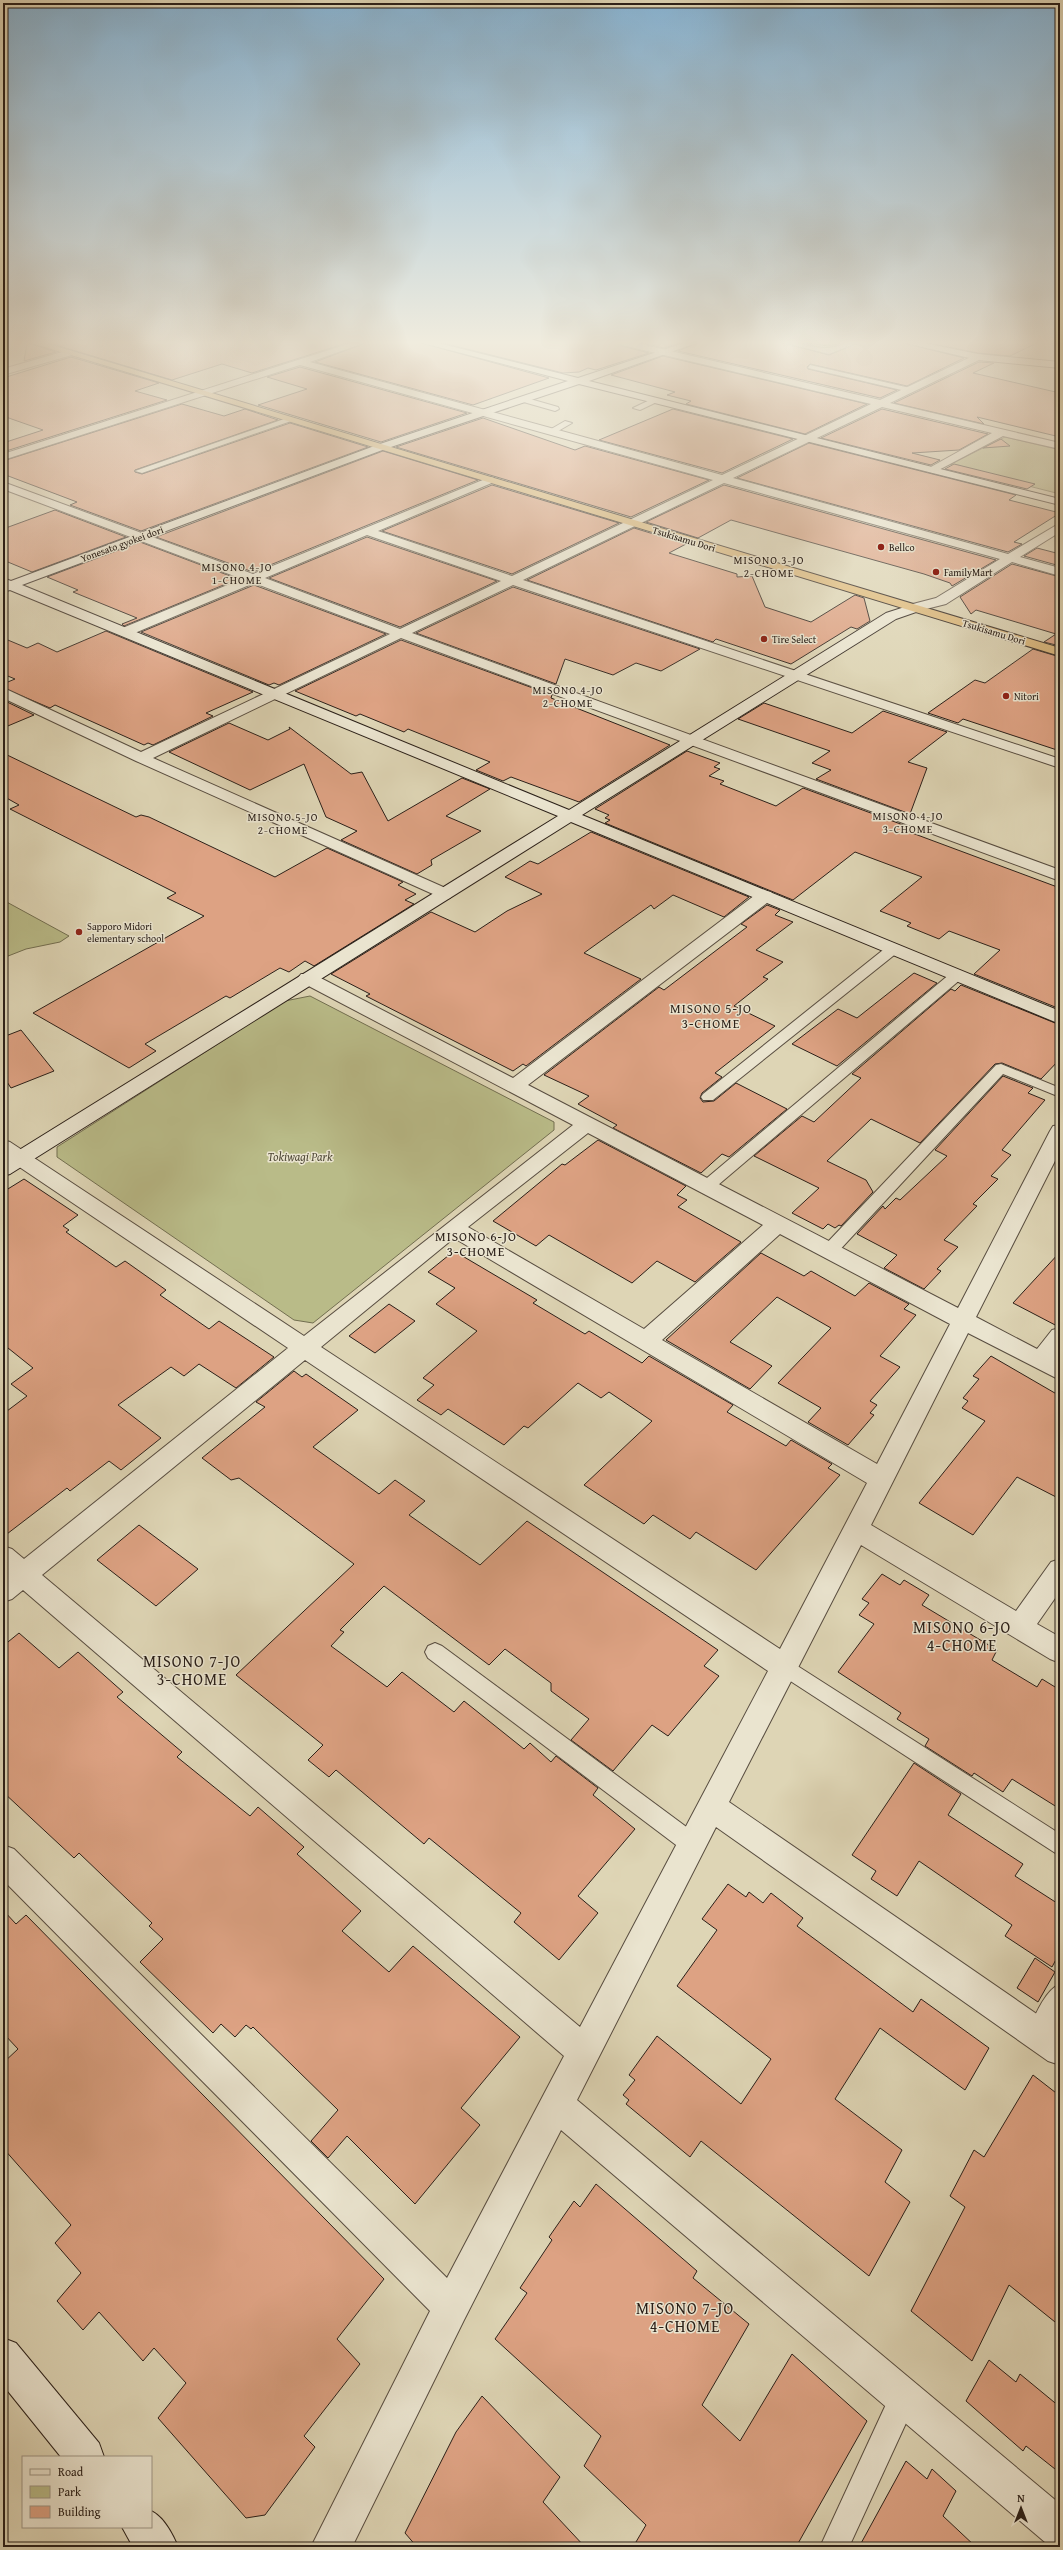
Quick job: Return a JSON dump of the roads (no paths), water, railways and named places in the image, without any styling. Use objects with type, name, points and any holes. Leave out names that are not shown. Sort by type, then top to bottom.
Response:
[{"type":"highway","name":"Tsukisamu Dori","points":[[427,461],[1060,652]]},
{"type":"street","name":"Yonesato gyokei dori","points":[[6,585],[343,461]]},
{"type":"street","points":[[657,461],[1060,572]]},
{"type":"street","points":[[141,758],[760,461]]},
{"type":"street","points":[[898,461],[1060,502]]},
{"type":"street","points":[[933,470],[949,461]]},
{"type":"street","points":[[125,632],[490,480]]},
{"type":"street","points":[[3,485],[402,632],[689,741],[1060,876]]},
{"type":"street","points":[[3,495],[17,490]]},
{"type":"street","points":[[785,1666],[306,1348],[9,1158],[444,894],[891,616],[941,601],[1060,527]]},
{"type":"street","points":[[366,531],[1060,764]]},
{"type":"street","points":[[6,585],[125,632],[1060,1018]]},
{"type":"street","points":[[3,693],[141,758],[444,894]]},
{"type":"street","points":[[513,1087],[765,896]]},
{"type":"street","points":[[307,978],[513,1087],[587,1124],[1060,1371]]},
{"type":"street","points":[[584,2052],[10,1574],[306,1348],[453,1228],[587,1124]]},
{"type":"street","points":[[331,2547],[451,2307],[558,2106],[584,2052],[856,1529],[880,1478],[1060,1131]]},
{"type":"street","points":[[646,1341],[778,1224]]},
{"type":"street","points":[[453,1228],[880,1478]]},
{"type":"street","points":[[1040,1361],[1060,1336]]},
{"type":"street","points":[[856,1529],[1060,1651]]},
{"type":"street","points":[[1020,1627],[1060,1570]]},
{"type":"street","points":[[712,1807],[1049,2042]]},
{"type":"street","points":[[3,1859],[451,2307]]},
{"type":"street","points":[[558,2106],[1060,2529]]},
{"type":"street","points":[[7,2371],[84,2456]]},
{"type":"street","points":[[143,2528],[158,2547]]},
{"type":"lane","points":[[139,471],[169,461]]},
{"type":"lane","points":[[708,1097],[893,949]]},
{"type":"lane","points":[[706,1187],[956,976]]},
{"type":"lane","points":[[829,1251],[1001,1068],[1060,1093]]},
{"type":"lane","points":[[435,1652],[692,1844]]},
{"type":"lane","points":[[785,1666],[1060,1846]]},
{"type":"lane","points":[[1049,2042],[1060,1996]]},
{"type":"lane","points":[[834,2547],[904,2397]]},
{"type":"place","name":"Bellco","points":[[881,547]]},
{"type":"place","name":"FamilyMart","points":[[936,572]]},
{"type":"place","name":"Tire Select","points":[[764,639]]},
{"type":"place","name":"Nitori","points":[[1006,696]]},
{"type":"place","name":"Sapporo Midori elementary school","points":[[79,932]]},
{"type":"district","name":"MISONO 3-JO 2-CHOME","points":[[769,566]]},
{"type":"district","name":"MISONO 4-JO 1-CHOME","points":[[237,573]]},
{"type":"district","name":"MISONO 4-JO 2-CHOME","points":[[568,696]]},
{"type":"district","name":"MISONO 4-JO 3-CHOME","points":[[908,822]]},
{"type":"district","name":"MISONO 5-JO 2-CHOME","points":[[283,823]]},
{"type":"district","name":"MISONO 5-JO 3-CHOME","points":[[711,1016]]},
{"type":"district","name":"MISONO 6-JO 3-CHOME","points":[[476,1244]]},
{"type":"district","name":"MISONO 6-JO 4-CHOME","points":[[962,1636]]},
{"type":"district","name":"MISONO 7-JO 3-CHOME","points":[[192,1670]]},
{"type":"district","name":"MISONO 7-JO 4-CHOME","points":[[685,2317]]},
{"type":"park label","name":"Tokiwagi Park","points":[[300,1156]]}]
